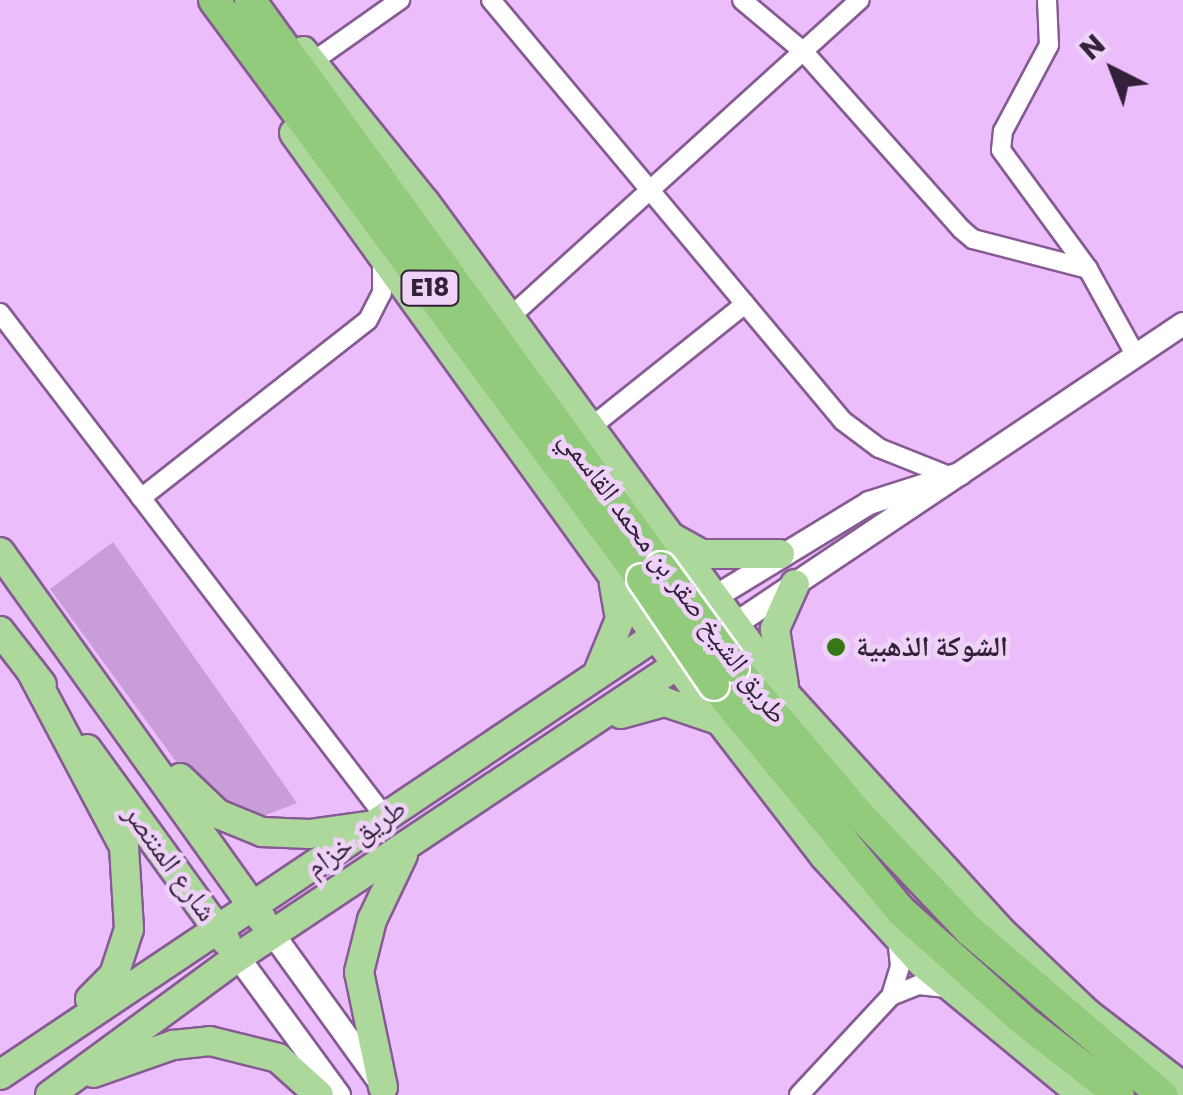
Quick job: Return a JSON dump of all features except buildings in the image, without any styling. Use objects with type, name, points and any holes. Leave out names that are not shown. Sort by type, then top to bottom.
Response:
[{"type":"highway","name":"طريق الشيخ صقر بن محمد القاسمي","points":[[211,0],[651,573]]},
{"type":"highway","name":"طريق الشيخ صقر بن محمد القاسمي","points":[[250,0],[724,676],[901,910],[1024,1021],[1119,1095]]},
{"type":"highway","name":"طريق الشيخ صقر بن محمد القاسمي","points":[[724,676],[970,931],[1162,1095]]},
{"type":"main road","points":[[211,0],[255,80],[720,721],[897,938],[952,989],[1082,1095]]},
{"type":"main road","points":[[260,0],[510,317],[732,627],[788,697],[1004,934],[1087,1013],[1183,1087]]},
{"type":"main road","points":[[667,533],[702,554],[780,554]]},
{"type":"main road","points":[[0,552],[144,745],[218,814],[262,832],[308,834],[380,821]]},
{"type":"main road","points":[[583,686],[602,668],[617,635],[618,593],[608,568]]},
{"type":"main road","points":[[788,697],[775,629],[795,584]]},
{"type":"main road","name":"طريق خزام","points":[[0,1075],[712,599]]},
{"type":"main road","name":"طريق خزام","points":[[59,1088],[238,957],[406,851],[732,627]]},
{"type":"main road","name":"شارع المنتصر","points":[[0,631],[238,957]]},
{"type":"main road","points":[[32,671],[124,847],[132,898],[114,975],[52,1037]]},
{"type":"main road","points":[[591,724],[665,702],[720,721]]},
{"type":"main road","name":"شارع المنتصر","points":[[144,745],[275,937]]},
{"type":"main road","points":[[386,1091],[360,972],[372,920],[406,851]]},
{"type":"main road","points":[[59,1088],[174,1045],[210,1041],[278,1058],[319,1095]]},
{"type":"street","points":[[312,62],[400,0]]},
{"type":"street","points":[[491,0],[655,190],[854,432],[955,474]]},
{"type":"street","points":[[742,0],[804,52],[960,229],[973,239],[1088,269]]},
{"type":"street","points":[[510,317],[655,190],[860,0]]},
{"type":"street","points":[[1048,0],[1049,45],[1003,131],[1001,150],[1088,269],[1136,356]]},
{"type":"street","points":[[140,498],[368,320],[384,278],[379,249]]},
{"type":"street","points":[[592,427],[745,304]]},
{"type":"street","points":[[0,313],[380,821]]},
{"type":"street","points":[[732,627],[1183,324]]},
{"type":"street","points":[[712,599],[869,502],[955,474]]},
{"type":"street","name":"شارع المنتصر","points":[[275,937],[386,1091]]},
{"type":"street","points":[[799,1095],[890,996],[900,966],[897,938]]},
{"type":"street","name":"شارع المنتصر","points":[[238,957],[339,1095]]},
{"type":"street","points":[[890,996],[918,985],[952,989]]},
{"type":"shaded area","points":[[113,542],[297,803],[261,817],[224,810],[194,786],[50,589]]},
{"type":"place","name":"الشوكة الذهبية","points":[[836,647]]}]
